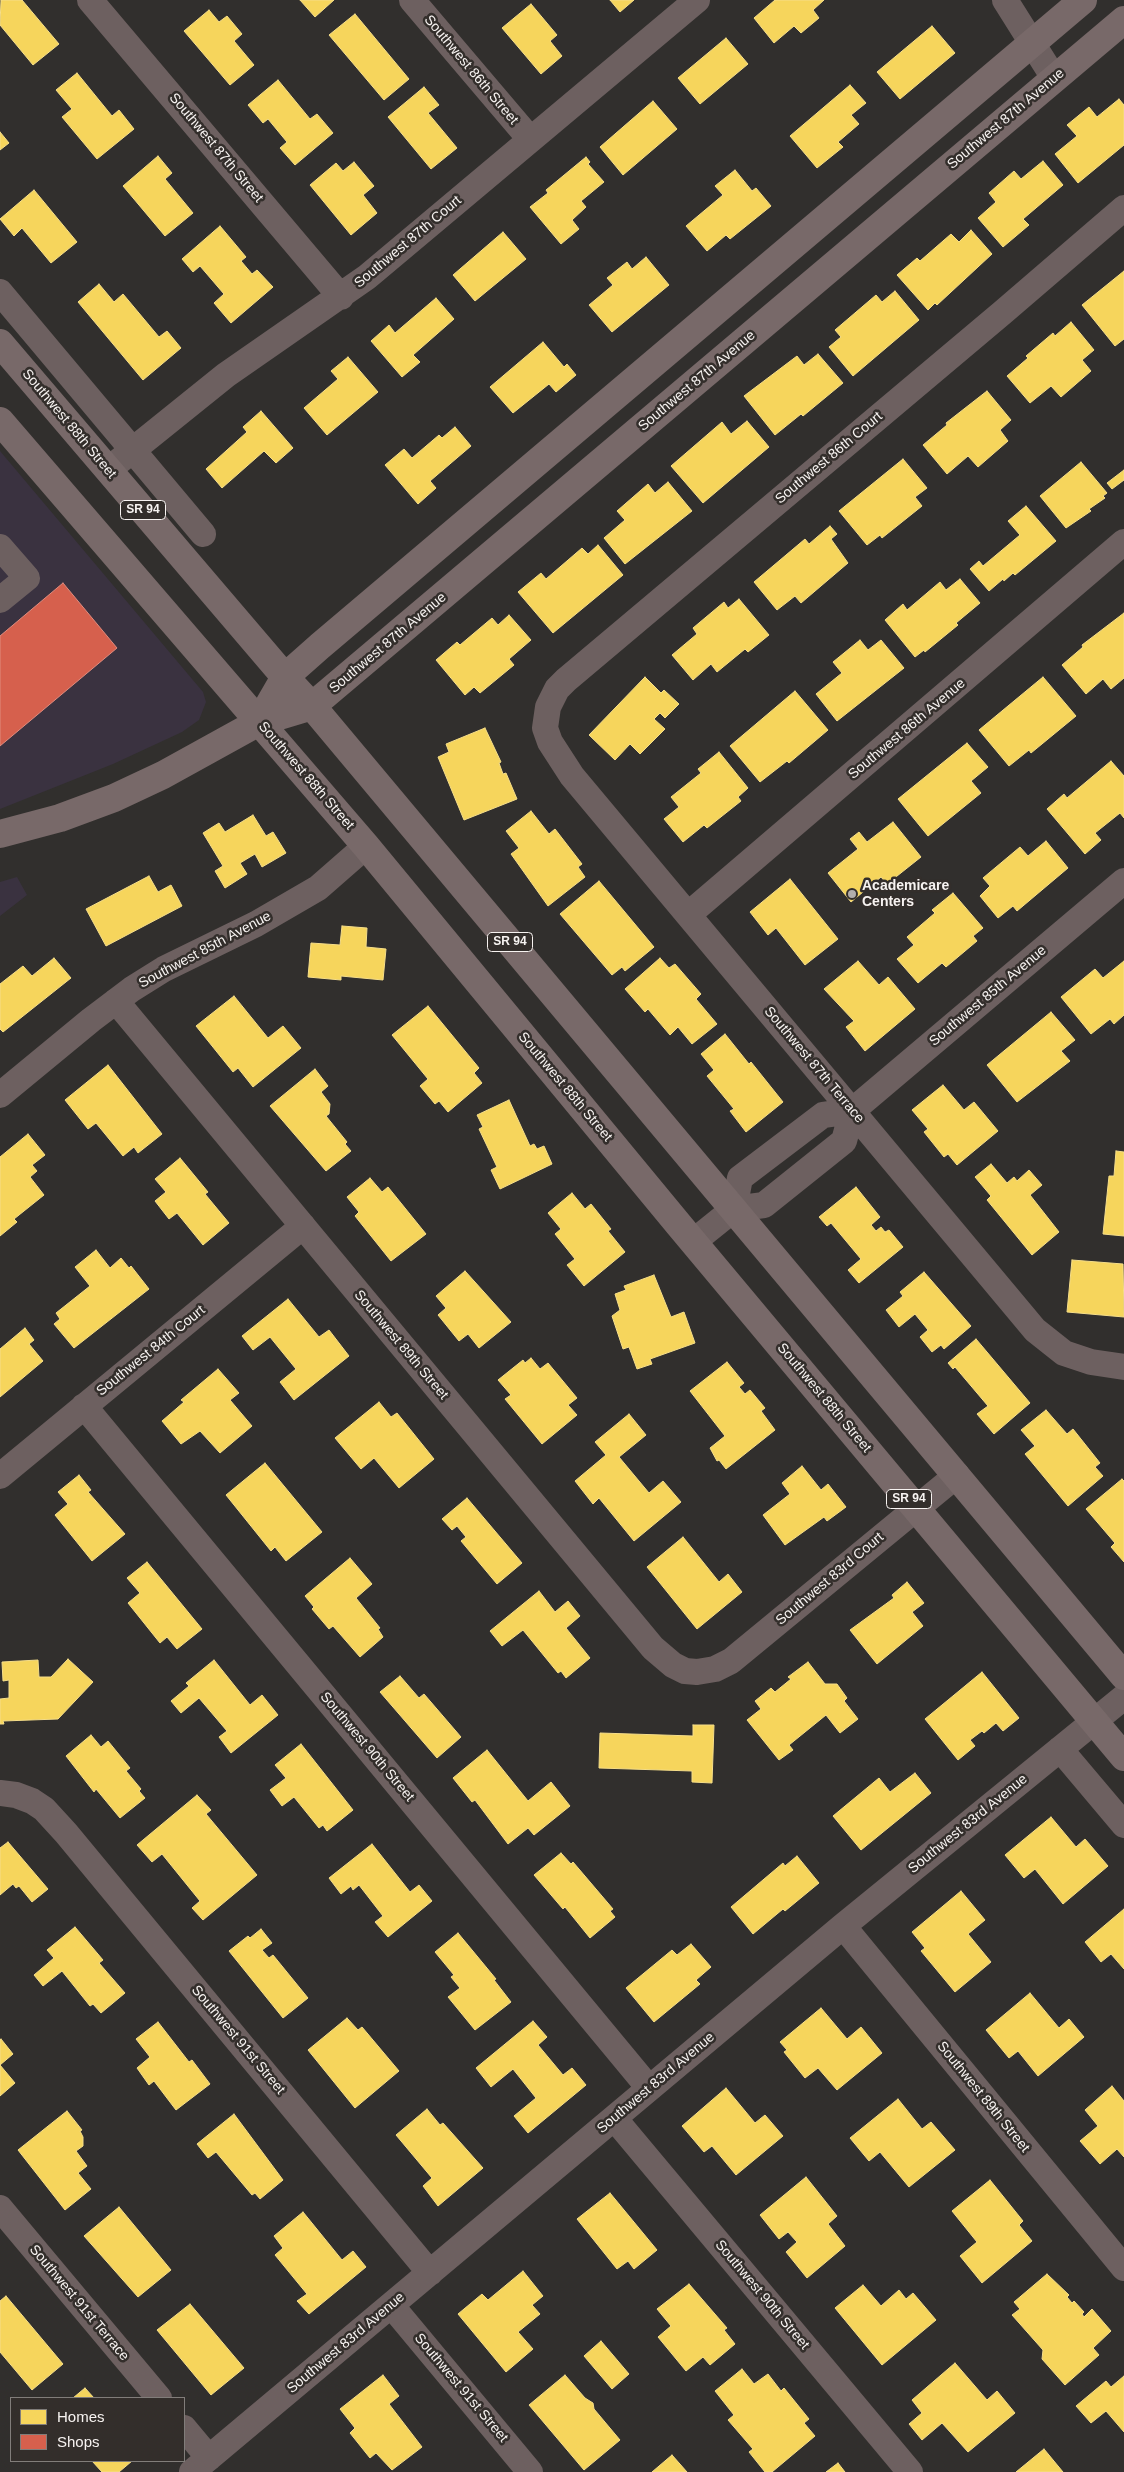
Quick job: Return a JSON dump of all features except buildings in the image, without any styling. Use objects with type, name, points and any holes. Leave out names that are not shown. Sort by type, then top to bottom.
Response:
[{"type":"main road","points":[[259,722],[285,677],[1083,0]]},
{"type":"main road","name":"Southwest 87th Avenue","points":[[0,834],[60,818],[114,798],[163,775],[259,722],[312,706],[1124,20]]},
{"type":"main road","name":"Southwest 88th Street","points":[[0,343],[285,677],[312,706],[1124,1676]]},
{"type":"main road","name":"Southwest 88th Street","points":[[0,421],[366,846],[693,1242],[1124,1757]]},
{"type":"street","name":"Southwest 87th Street","points":[[90,0],[341,297]]},
{"type":"street","name":"Southwest 86th Street","points":[[412,0],[530,139]]},
{"type":"street","name":"Southwest 87th Court","points":[[108,470],[226,375],[368,277],[697,0]]},
{"type":"street","points":[[1005,0],[1054,78]]},
{"type":"street","name":"Southwest 86th Court","points":[[545,716],[552,698],[566,680],[994,320],[1124,208]]},
{"type":"street","points":[[0,292],[204,534]]},
{"type":"street","name":"Southwest 86th Avenue","points":[[689,914],[1124,542]]},
{"type":"street","points":[[0,546],[27,578],[0,600]]},
{"type":"street","name":"Southwest 87th Terrace","points":[[545,716],[545,728],[550,742],[572,776],[1035,1330],[1064,1353],[1091,1362],[1124,1367]]},
{"type":"street","name":"Southwest 85th Avenue","points":[[0,1095],[116,1001],[164,969],[256,924],[318,888],[366,846]]},
{"type":"street","name":"Southwest 85th Avenue","points":[[852,1111],[1124,881]]},
{"type":"street","name":"Southwest 89th Street","points":[[116,1001],[653,1648],[673,1665],[685,1671],[697,1672]]},
{"type":"street","points":[[693,1242],[734,1209],[764,1205],[844,1141],[852,1111],[823,1115],[740,1178],[734,1209]]},
{"type":"street","name":"Southwest 84th Court","points":[[0,1476],[303,1226]]},
{"type":"street","name":"Southwest 90th Street","points":[[84,1406],[649,2088]]},
{"type":"street","name":"Southwest 83rd Court","points":[[697,1672],[715,1669],[731,1661],[957,1475]]},
{"type":"street","name":"Southwest 83rd Avenue","points":[[200,2465],[843,1926],[1124,1697]]},
{"type":"street","points":[[1060,1749],[1124,1825]]},
{"type":"street","name":"Southwest 91st Street","points":[[0,1793],[24,1798],[44,1809],[87,1857],[430,2273]]},
{"type":"street","name":"Southwest 89th Street","points":[[843,1926],[1124,2268]]},
{"type":"street","name":"Southwest 90th Street","points":[[614,2118],[910,2472]]},
{"type":"street","name":"Southwest 91st Terrace","points":[[0,2208],[158,2397]]},
{"type":"street","name":"Southwest 91st Street","points":[[391,2305],[530,2472]]},
{"type":"street","points":[[185,2430],[200,2465]]},
{"type":"shaded area","points":[[0,451],[203,692],[206,702],[199,720],[182,732],[113,764],[0,809]]},
{"type":"shaded area","points":[[17,877],[27,895],[0,916],[0,882]]},
{"type":"place","name":"Academicare Centers","points":[[852,894]]}]
